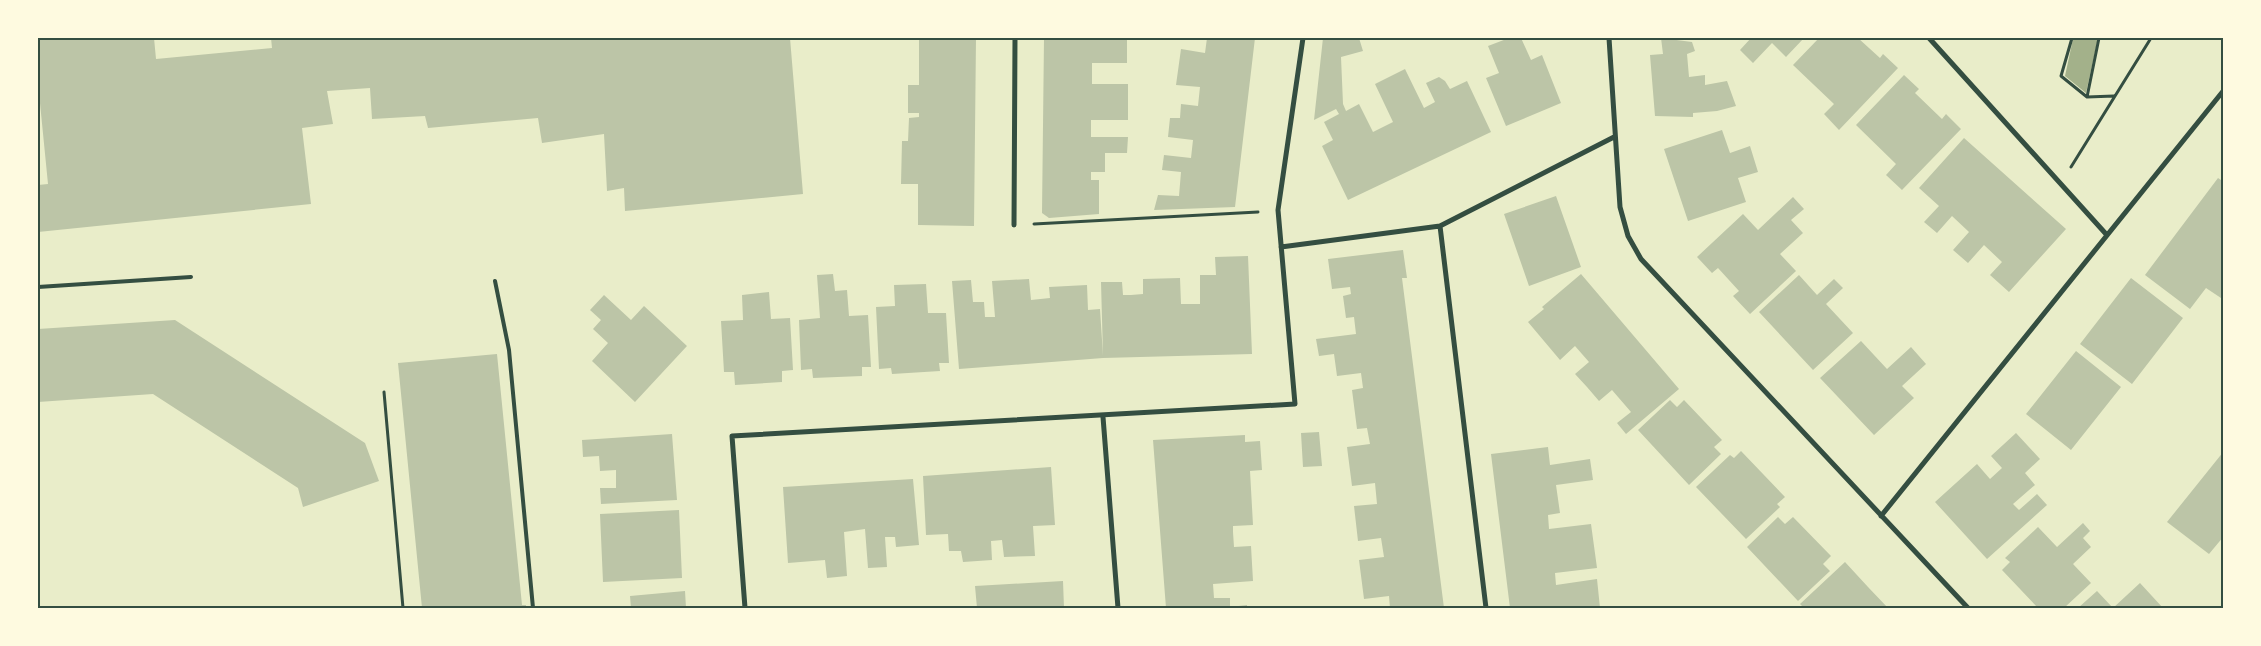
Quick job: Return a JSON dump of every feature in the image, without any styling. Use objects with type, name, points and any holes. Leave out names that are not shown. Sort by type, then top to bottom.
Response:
[{"type":"street","points":[[1014,225],[1015,38]]},
{"type":"street","points":[[745,608],[732,436],[1103,417],[1294,404],[1278,210],[1303,38]]},
{"type":"street","points":[[1610,38],[1614,137],[1620,207],[1633,248],[1641,259],[1968,608]]},
{"type":"street","points":[[1929,38],[2106,234]]},
{"type":"street","points":[[1881,516],[2106,234],[2224,90]]},
{"type":"street","points":[[1281,247],[1440,226],[1614,137]]},
{"type":"street","points":[[1440,226],[1486,608]]},
{"type":"street","points":[[1103,417],[1118,608]]},
{"type":"lane","points":[[38,287],[191,277]]},
{"type":"lane","points":[[495,281],[509,350],[533,608]]},
{"type":"path","points":[[2072,38],[2061,76],[2087,96],[2114,96]]},
{"type":"path","points":[[2087,96],[2099,38]]},
{"type":"path","points":[[2061,184],[2151,38]]},
{"type":"path","points":[[1014,225],[1248,214],[1278,210]]},
{"type":"path","points":[[384,392],[403,608]]},
{"type":"shaded area","points":[[2098,38],[2086,93],[2065,76],[2073,39]]},
{"type":"building","points":[[38,38],[154,38],[156,59],[272,48],[271,38],[790,38],[803,194],[625,211],[624,188],[607,191],[604,134],[542,143],[538,118],[428,128],[425,116],[372,119],[370,88],[327,91],[333,124],[302,128],[311,204],[38,232],[38,185],[48,184],[38,83]]},
{"type":"building","points":[[919,38],[976,38],[974,226],[918,225],[918,184],[901,184],[902,141],[908,141],[909,118],[919,117],[919,113],[908,113],[908,85],[919,85]]},
{"type":"building","points":[[1044,38],[1127,38],[1127,63],[1092,63],[1092,84],[1128,84],[1128,120],[1091,120],[1091,137],[1128,137],[1127,153],[1105,153],[1105,172],[1091,172],[1091,180],[1099,180],[1099,214],[1049,218],[1042,213]]},
{"type":"building","points":[[1207,38],[1255,38],[1235,207],[1154,210],[1158,195],[1179,196],[1181,172],[1162,170],[1164,155],[1191,158],[1193,140],[1168,137],[1170,118],[1180,118],[1181,104],[1198,106],[1200,87],[1176,85],[1181,49],[1205,53]]},
{"type":"building","points":[[1323,38],[1359,38],[1363,51],[1341,57],[1343,104],[1346,111],[1359,104],[1373,132],[1393,122],[1375,84],[1405,69],[1424,108],[1435,102],[1426,83],[1439,77],[1445,81],[1450,89],[1467,81],[1491,132],[1348,200],[1322,146],[1333,140],[1324,122],[1339,114],[1336,109],[1314,120]]},
{"type":"building","points":[[1509,38],[1521,38],[1531,60],[1542,55],[1561,103],[1506,126],[1486,78],[1499,73],[1488,46]]},
{"type":"building","points":[[1661,38],[1692,42],[1695,51],[1687,54],[1689,77],[1705,75],[1705,85],[1727,81],[1736,106],[1717,111],[1693,113],[1693,117],[1655,116],[1650,55],[1663,54]]},
{"type":"building","points":[[1751,38],[1804,38],[1786,57],[1772,43],[1753,63],[1740,50]]},
{"type":"building","points":[[1819,38],[1858,38],[1880,58],[1883,54],[1898,68],[1839,130],[1824,114],[1834,104],[1793,65]]},
{"type":"building","points":[[1904,75],[1919,89],[1915,93],[1942,119],[1946,114],[1961,129],[1902,190],[1886,175],[1896,164],[1856,125]]},
{"type":"building","points":[[1722,130],[1730,153],[1750,146],[1758,172],[1738,178],[1746,202],[1688,221],[1664,149]]},
{"type":"building","points":[[1964,138],[2066,229],[2009,292],[1990,275],[2002,262],[1984,245],[1968,263],[1953,250],[1969,232],[1952,216],[1937,233],[1924,222],[1939,206],[1919,188]]},
{"type":"building","points":[[2218,178],[2224,182],[2224,300],[2206,288],[2190,309],[2145,275]]},
{"type":"building","points":[[1556,196],[1581,267],[1529,286],[1504,214]]},
{"type":"building","points":[[1793,197],[1804,209],[1791,220],[1803,233],[1780,254],[1796,271],[1750,314],[1733,296],[1739,291],[1718,268],[1712,273],[1697,257],[1743,214],[1758,230]]},
{"type":"building","points":[[1403,250],[1407,278],[1402,278],[1444,608],[1390,608],[1389,596],[1364,599],[1359,560],[1384,557],[1381,538],[1358,541],[1354,506],[1377,504],[1375,483],[1352,486],[1347,447],[1370,444],[1367,428],[1357,429],[1352,390],[1363,388],[1361,373],[1337,376],[1334,354],[1319,356],[1316,339],[1356,334],[1354,317],[1346,318],[1343,296],[1351,294],[1350,287],[1332,289],[1328,259]]},
{"type":"building","points":[[1248,256],[1252,354],[1103,358],[959,369],[952,281],[971,280],[973,302],[984,302],[985,317],[995,317],[992,281],[1029,279],[1031,300],[1050,298],[1049,287],[1087,285],[1088,310],[1100,309],[1103,356],[1101,282],[1122,282],[1123,295],[1131,295],[1143,294],[1143,279],[1180,278],[1181,304],[1200,304],[1200,275],[1216,275],[1215,257]]},
{"type":"building","points":[[833,274],[835,291],[847,290],[849,316],[868,315],[871,367],[862,367],[862,376],[813,378],[812,369],[801,370],[799,320],[820,318],[817,275]]},
{"type":"building","points":[[1581,274],[1679,389],[1626,434],[1617,423],[1631,412],[1612,390],[1599,401],[1575,374],[1589,362],[1575,346],[1560,360],[1528,322],[1544,309],[1542,307]]},
{"type":"building","points":[[1799,275],[1817,295],[1834,279],[1843,288],[1826,304],[1853,333],[1813,370],[1759,312]]},
{"type":"building","points":[[2131,278],[2183,318],[2132,384],[2080,344]]},
{"type":"building","points":[[926,284],[928,313],[946,313],[949,363],[939,363],[940,371],[892,374],[891,368],[879,369],[876,307],[895,306],[894,285]]},
{"type":"building","points":[[769,292],[771,319],[790,318],[793,370],[782,371],[782,382],[735,385],[734,372],[724,372],[721,321],[743,320],[742,295]]},
{"type":"building","points":[[604,295],[631,320],[644,306],[687,346],[635,402],[592,361],[608,343],[593,329],[601,320],[590,310]]},
{"type":"building","points":[[175,320],[365,443],[379,481],[303,507],[298,488],[153,394],[38,402],[38,329]]},
{"type":"building","points":[[1861,341],[1887,369],[1911,347],[1926,364],[1902,386],[1914,398],[1874,435],[1820,378]]},
{"type":"building","points":[[2076,351],[2121,387],[2071,450],[2026,414]]},
{"type":"building","points":[[497,354],[522,605],[526,605],[526,608],[422,608],[398,363]]},
{"type":"building","points":[[1670,400],[1677,407],[1684,400],[1722,440],[1714,447],[1721,454],[1689,485],[1638,430]]},
{"type":"building","points":[[1319,432],[1322,466],[1303,467],[1301,433]]},
{"type":"building","points":[[2016,433],[2040,459],[2025,473],[2035,485],[2013,504],[2019,510],[2037,494],[2047,505],[1987,559],[1935,502],[1977,464],[1990,479],[2002,468],[1991,456]]},
{"type":"building","points":[[672,434],[677,500],[601,504],[600,488],[616,488],[616,470],[600,471],[599,456],[583,457],[582,440]]},
{"type":"building","points":[[1245,435],[1245,442],[1260,441],[1262,470],[1250,471],[1253,525],[1233,526],[1233,532],[1234,547],[1251,546],[1253,581],[1213,584],[1214,598],[1230,598],[1230,607],[1247,605],[1247,608],[1166,608],[1153,440]]},
{"type":"building","points":[[1548,447],[1550,465],[1590,459],[1593,480],[1556,485],[1560,513],[1548,515],[1549,529],[1591,524],[1597,568],[1555,573],[1556,585],[1597,579],[1600,608],[1510,608],[1491,454]]},
{"type":"building","points":[[1741,451],[1785,497],[1777,504],[1780,507],[1746,539],[1696,487],[1730,455],[1734,458]]},
{"type":"building","points":[[2224,451],[2224,536],[2209,554],[2167,522]]},
{"type":"building","points":[[1051,467],[1055,525],[1033,526],[1035,556],[1004,557],[1002,540],[991,541],[992,560],[963,562],[961,551],[949,551],[948,534],[926,535],[923,476]]},
{"type":"building","points":[[913,479],[919,545],[896,547],[895,537],[885,537],[887,567],[868,568],[865,529],[844,532],[847,576],[827,578],[825,560],[788,563],[783,487]]},
{"type":"building","points":[[679,510],[682,578],[603,582],[600,514]]},
{"type":"building","points":[[1778,517],[1785,524],[1793,517],[1831,556],[1823,564],[1830,571],[1798,601],[1747,547]]},
{"type":"building","points":[[2083,523],[2090,531],[2083,538],[2091,547],[2073,564],[2091,583],[2064,608],[2038,608],[2002,570],[2010,562],[2005,558],[2038,527],[2057,547]]},
{"type":"building","points":[[1845,562],[1888,608],[1804,608],[1800,604]]},
{"type":"building","points":[[1063,581],[1064,608],[977,608],[975,586]]},
{"type":"building","points":[[2140,583],[2163,608],[2113,608]]},
{"type":"building","points":[[685,591],[686,608],[631,608],[630,596]]},
{"type":"building","points":[[2097,591],[2113,608],[2078,608]]}]
